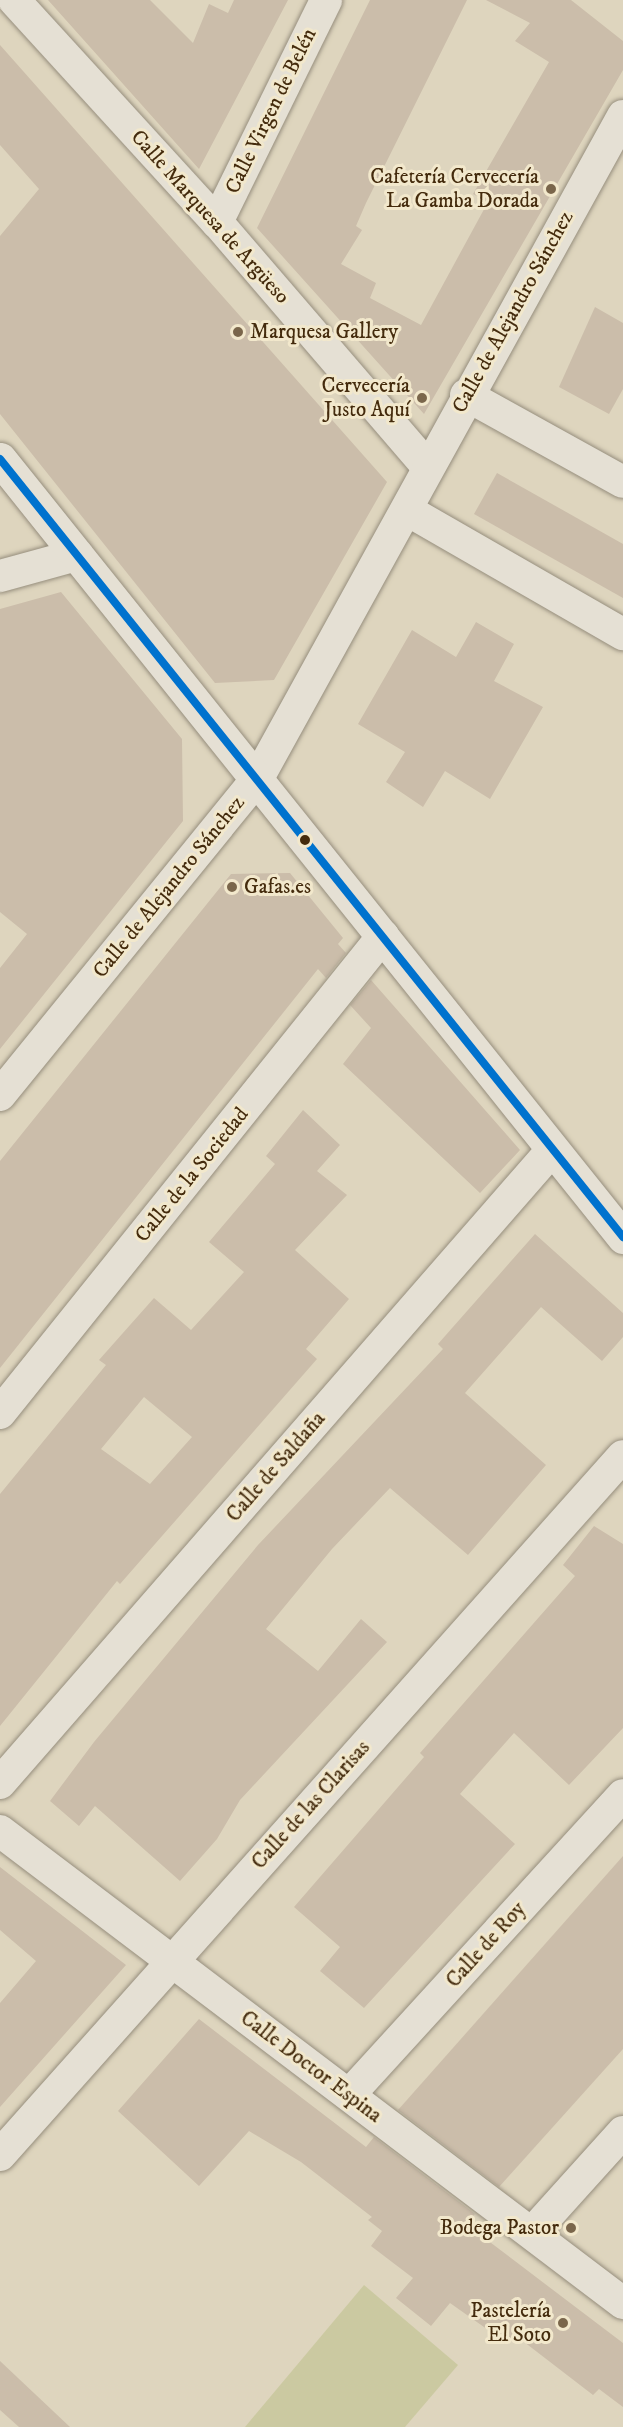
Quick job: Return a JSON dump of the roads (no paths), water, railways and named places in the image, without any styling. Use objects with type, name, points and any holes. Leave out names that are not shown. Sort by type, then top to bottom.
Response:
[{"type":"street","name":"Calle Marquesa de Argüeso","points":[[14,0],[217,222],[426,465]]},
{"type":"street","name":"Calle Virgen de Belén","points":[[217,222],[326,0]]},
{"type":"street","name":"Calle de Alejandro Sánchez","points":[[0,1095],[258,778],[406,510],[426,465],[623,116]]},
{"type":"street","points":[[466,395],[623,482]]},
{"type":"street","points":[[0,459],[258,778],[623,1238]]},
{"type":"street","points":[[406,510],[623,634]]},
{"type":"street","points":[[0,576],[77,555]]},
{"type":"street","name":"Calle de la Sociedad","points":[[0,1413],[383,936]]},
{"type":"street","name":"Calle de Saldaña","points":[[0,1784],[552,1150]]},
{"type":"street","name":"Calle de las Clarisas","points":[[0,2156],[623,1456]]},
{"type":"street","name":"Calle de Roy","points":[[349,2095],[623,1795]]},
{"type":"street","name":"Calle Doctor Espina","points":[[0,1830],[171,1963],[623,2303]]},
{"type":"street","points":[[532,2233],[623,2132]]},
{"type":"place","name":"Cafetería Cervecería La Gamba Dorada","points":[[551,189]]},
{"type":"place","name":"Marquesa Gallery","points":[[238,332]]},
{"type":"place","name":"Cervecería Justo Aquí","points":[[422,398]]},
{"type":"place","name":"Gafas.es","points":[[232,887]]},
{"type":"place","name":"Bodega Pastor","points":[[571,2228]]},
{"type":"place","name":"Pastelería El Soto","points":[[563,2323]]}]
